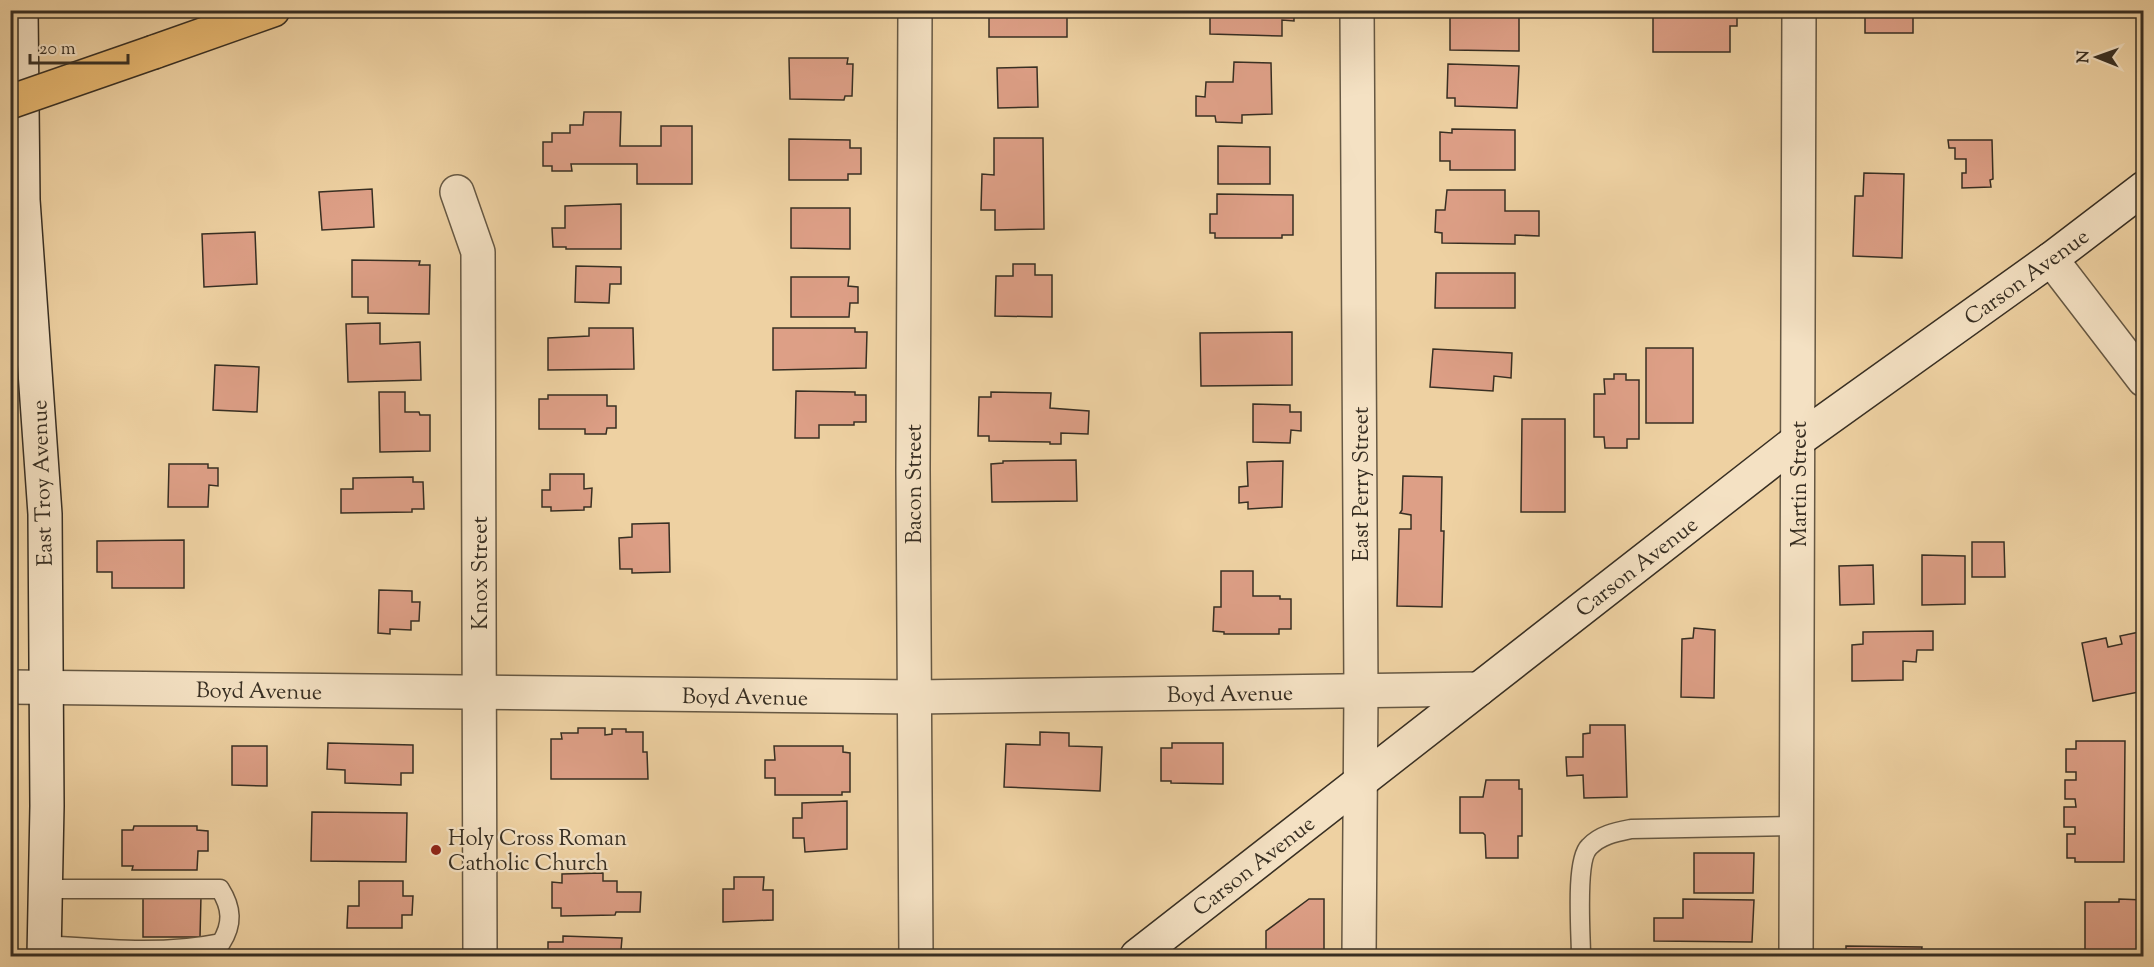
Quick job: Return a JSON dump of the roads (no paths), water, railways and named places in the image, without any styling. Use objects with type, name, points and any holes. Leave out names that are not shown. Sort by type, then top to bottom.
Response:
[{"type":"highway","points":[[10,102],[273,10]]},
{"type":"street","name":"East Troy Avenue","points":[[21,10],[23,200],[45,514],[44,951]]},
{"type":"street","name":"Bacon Street","points":[[915,10],[913,447],[916,957]]},
{"type":"street","name":"East Perry Street","points":[[1358,10],[1361,691],[1359,957]]},
{"type":"street","name":"Martin Street","points":[[1796,957],[1799,10]]},
{"type":"street","name":"Carson Avenue","points":[[1137,957],[1798,440],[2051,259],[2144,188]]},
{"type":"street","name":"Knox Street","points":[[458,192],[477,252],[480,957]]},
{"type":"street","points":[[2051,259],[2144,380]]},
{"type":"street","name":"Boyd Avenue","points":[[10,687],[915,697],[1479,689]]},
{"type":"lane","points":[[1581,957],[1581,866],[1588,847],[1610,832],[1631,829],[1796,826]]},
{"type":"lane","points":[[44,951],[192,949],[221,943],[228,932],[230,904],[220,889],[45,890]]},
{"type":"place","name":"Holy Cross Roman Catholic Church","points":[[436,850]]}]
